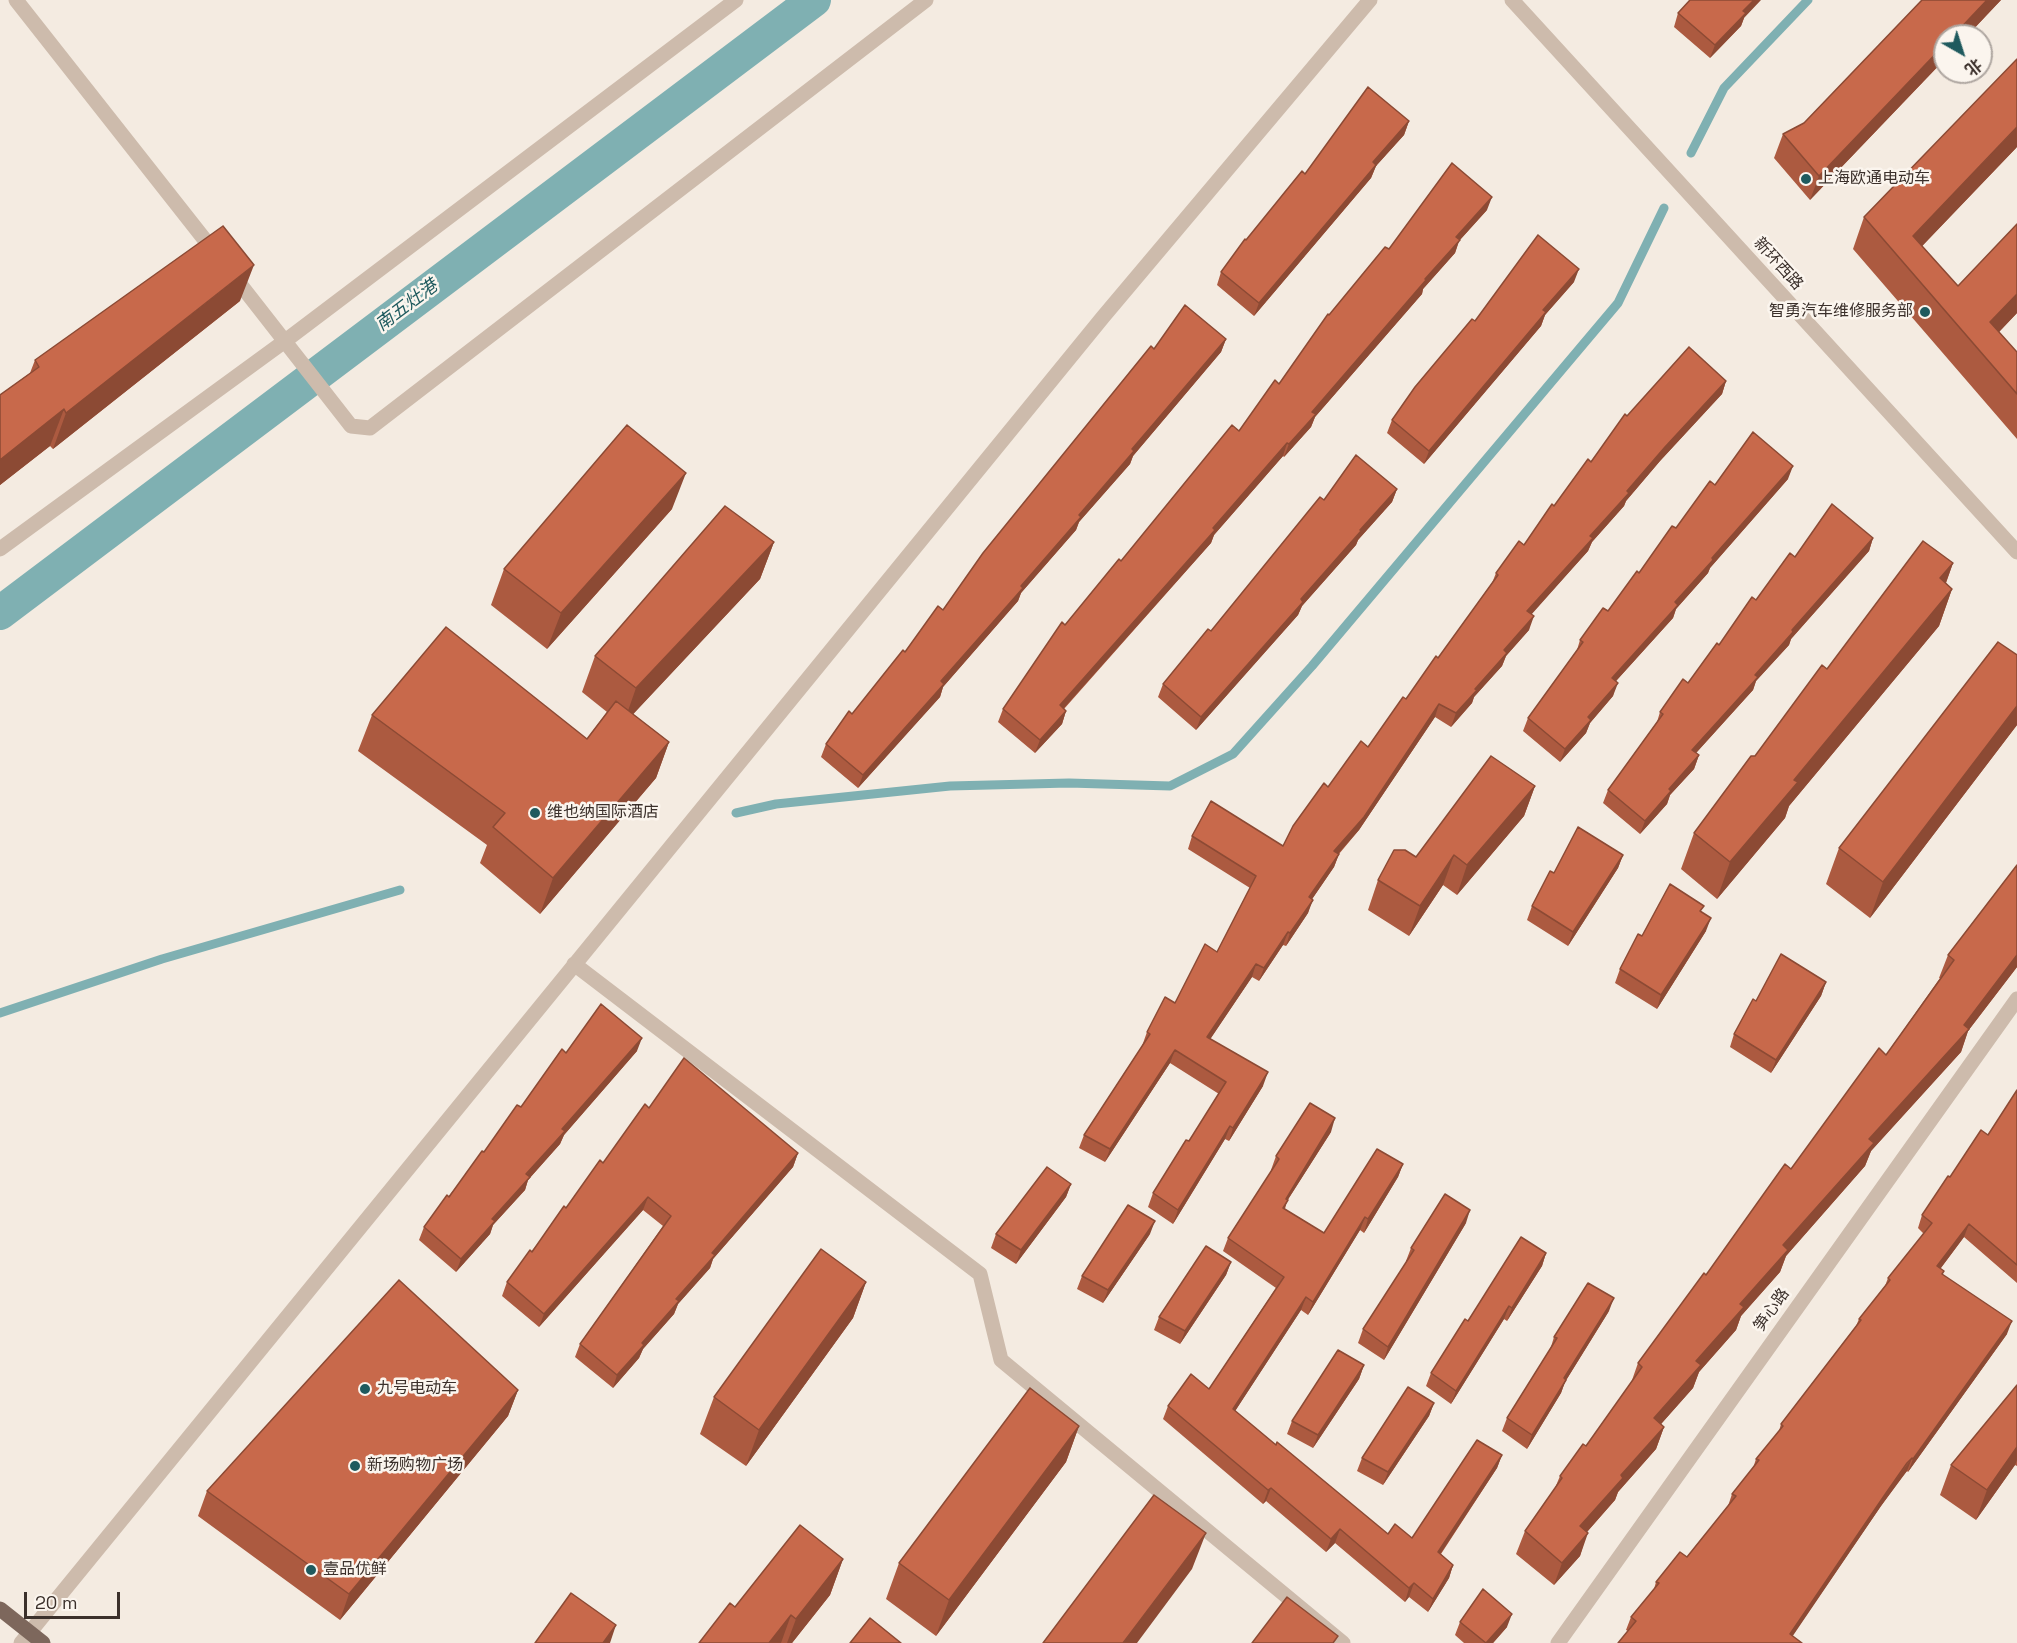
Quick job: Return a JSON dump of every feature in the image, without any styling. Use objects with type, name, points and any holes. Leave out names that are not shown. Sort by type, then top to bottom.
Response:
[{"type":"main road","points":[[0,1609],[25,1638],[43,1643]]},
{"type":"street","points":[[16,0],[351,426],[370,428],[926,0]]},
{"type":"street","points":[[0,549],[285,341],[736,0]]},
{"type":"street","points":[[25,1638],[1103,317],[1370,0]]},
{"type":"street","name":"新环西路","points":[[1512,0],[2017,552]]},
{"type":"street","points":[[574,964],[980,1274],[1001,1360],[1343,1643]]},
{"type":"street","name":"笋心路","points":[[1558,1643],[2017,999]]},
{"type":"building","points":[[1690,0],[1754,0],[1743,11],[1746,13],[1715,45],[1678,13]]},
{"type":"building","points":[[1922,0],[1987,0],[1964,24],[1933,24],[1933,57],[1819,176],[1783,134],[1804,123]]},
{"type":"building","points":[[2017,59],[2017,127],[1913,236],[1958,286],[2017,224],[2017,294],[1990,322],[2017,352],[2017,394],[1864,217]]},
{"type":"building","points":[[1368,87],[1409,121],[1373,162],[1376,165],[1259,303],[1221,272],[1245,239],[1302,171],[1305,174]]},
{"type":"building","points":[[1452,163],[1492,197],[1456,237],[1460,240],[1312,412],[1316,414],[1289,444],[1287,443],[1213,528],[1215,530],[1060,705],[1066,711],[1040,740],[1003,709],[1062,622],[1065,625],[1119,559],[1121,561],[1232,425],[1239,431],[1275,380],[1279,384],[1328,314],[1385,247],[1389,249]]},
{"type":"building","points":[[223,226],[254,265],[66,413],[64,409],[0,460],[0,395],[39,367],[35,360]]},
{"type":"building","points":[[1538,235],[1579,269],[1543,310],[1546,312],[1429,451],[1392,420],[1415,387],[1472,319],[1475,321]]},
{"type":"building","points":[[1185,305],[1226,339],[1132,449],[1134,451],[1079,515],[1081,517],[1021,586],[1023,588],[941,681],[944,684],[863,775],[826,744],[849,711],[852,714],[903,650],[905,652],[938,606],[943,610],[983,553],[1151,346],[1154,349]]},
{"type":"building","points":[[1689,347],[1726,381],[1665,447],[1627,491],[1629,493],[1590,536],[1593,538],[1527,611],[1534,616],[1504,650],[1507,653],[1475,689],[1477,690],[1456,713],[1439,704],[1364,817],[1334,851],[1339,854],[1309,897],[1313,900],[1264,968],[1256,964],[1207,1037],[1268,1072],[1233,1128],[1230,1126],[1178,1210],[1153,1193],[1226,1082],[1175,1050],[1110,1149],[1084,1135],[1150,1034],[1147,1032],[1165,997],[1175,1003],[1205,944],[1217,952],[1256,876],[1192,836],[1211,801],[1283,846],[1293,826],[1324,783],[1328,787],[1361,741],[1368,747],[1403,697],[1406,699],[1436,656],[1438,658],[1498,575],[1496,573],[1519,541],[1524,545],[1552,504],[1554,506],[1588,459],[1591,462],[1625,414],[1627,416]]},
{"type":"building","points":[[627,425],[686,473],[561,613],[504,569]]},
{"type":"building","points":[[1753,432],[1793,466],[1675,602],[1678,605],[1612,678],[1618,683],[1588,717],[1591,720],[1565,749],[1528,718],[1583,642],[1580,640],[1603,608],[1608,611],[1637,571],[1639,573],[1672,526],[1676,528],[1710,481],[1715,485]]},
{"type":"building","points":[[1356,455],[1397,489],[1301,599],[1303,602],[1201,717],[1163,684],[1208,629],[1211,631],[1320,497],[1324,500]]},
{"type":"building","points":[[1832,504],[1873,538],[1792,630],[1793,632],[1755,675],[1758,677],[1692,750],[1699,755],[1645,821],[1608,790],[1663,714],[1660,712],[1683,679],[1688,683],[1717,643],[1719,645],[1752,597],[1756,600],[1790,553],[1795,557]]},
{"type":"building","points":[[725,506],[774,542],[636,688],[595,656]]},
{"type":"building","points":[[1923,541],[1953,563],[1940,578],[1952,589],[1794,780],[1798,782],[1730,862],[1694,833],[1751,756],[1755,756],[1822,665],[1827,669]]},
{"type":"building","name":"维也纳国际酒店","points":[[446,627],[587,739],[616,701],[669,742],[553,878],[493,827],[505,813],[372,715]]},
{"type":"building","points":[[1998,642],[2017,655],[2017,706],[1883,882],[1839,848]]},
{"type":"building","points":[[1491,756],[1535,786],[1467,865],[1454,855],[1420,906],[1378,880],[1394,850],[1405,850],[1416,857]]},
{"type":"building","points":[[1578,827],[1623,855],[1573,932],[1532,906],[1550,871],[1554,873]]},
{"type":"building","points":[[2017,865],[2017,955],[1964,1025],[1969,1029],[1869,1139],[1874,1143],[1783,1245],[1788,1250],[1740,1304],[1744,1307],[1696,1361],[1701,1365],[1654,1418],[1664,1427],[1580,1526],[1588,1533],[1562,1563],[1525,1531],[1562,1478],[1560,1476],[1583,1444],[1586,1446],[1642,1367],[1638,1363],[1704,1273],[1706,1275],[1785,1164],[1791,1169],[1879,1048],[1886,1055],[1954,960],[1948,955]]},
{"type":"building","points":[[1670,884],[1704,906],[1700,911],[1711,918],[1661,995],[1620,969],[1638,934],[1642,936]]},
{"type":"building","points":[[1781,954],[1826,982],[1776,1060],[1734,1034],[1753,999],[1756,1001]]},
{"type":"building","points":[[601,1004],[642,1038],[562,1129],[565,1131],[526,1174],[530,1177],[492,1219],[495,1221],[461,1259],[424,1227],[482,1151],[484,1152],[517,1105],[521,1107],[562,1049],[566,1053]]},
{"type":"building","points":[[684,1058],[798,1153],[712,1253],[715,1255],[676,1299],[679,1301],[617,1375],[580,1344],[671,1216],[648,1197],[544,1314],[507,1282],[530,1250],[532,1252],[564,1206],[566,1208],[600,1160],[603,1163],[645,1104],[649,1108]]},
{"type":"building","points":[[2017,1090],[2017,1265],[1969,1224],[1937,1266],[1944,1271],[1942,1274],[2012,1321],[1913,1459],[1907,1463],[1790,1634],[1802,1643],[1618,1643],[1636,1621],[1631,1617],[1659,1583],[1656,1582],[1680,1552],[1687,1557],[1736,1496],[1732,1494],[1783,1426],[1781,1424],[1861,1320],[1859,1319],[1890,1280],[1888,1278],[1932,1223],[1922,1215],[1948,1176],[1950,1177],[1981,1130],[1988,1135]]},
{"type":"building","points":[[1310,1103],[1335,1118],[1286,1199],[1288,1200],[1283,1208],[1324,1233],[1377,1149],[1403,1164],[1368,1219],[1365,1217],[1313,1302],[1306,1297],[1233,1409],[1276,1445],[1277,1442],[1388,1534],[1395,1524],[1412,1538],[1477,1440],[1502,1455],[1438,1552],[1453,1565],[1433,1599],[1414,1583],[1409,1588],[1340,1529],[1331,1539],[1271,1488],[1268,1490],[1168,1406],[1191,1374],[1209,1389],[1284,1277],[1228,1238],[1279,1159],[1276,1156]]},
{"type":"building","points":[[1047,1167],[1071,1184],[1021,1250],[996,1234]]},
{"type":"building","points":[[1445,1194],[1470,1210],[1388,1347],[1363,1329],[1414,1250],[1411,1248]]},
{"type":"building","points":[[1128,1205],[1155,1221],[1108,1290],[1082,1276]]},
{"type":"building","points":[[1521,1237],[1546,1253],[1512,1308],[1509,1306],[1456,1391],[1431,1373],[1465,1319],[1468,1321]]},
{"type":"building","points":[[1206,1246],[1231,1262],[1185,1331],[1159,1317]]},
{"type":"building","points":[[821,1249],[866,1282],[759,1430],[714,1397]]},
{"type":"building","name":"新场购物广场","points":[[399,1280],[518,1390],[349,1594],[207,1491]]},
{"type":"building","points":[[1588,1283],[1614,1298],[1564,1378],[1566,1380],[1532,1435],[1507,1418]]},
{"type":"building","points":[[1338,1350],[1364,1365],[1318,1435],[1292,1421]]},
{"type":"building","points":[[2017,1385],[2017,1447],[1987,1490],[1951,1465]]},
{"type":"building","points":[[1408,1387],[1434,1403],[1388,1472],[1362,1458]]},
{"type":"building","points":[[1030,1388],[1079,1426],[949,1600],[899,1563]]},
{"type":"building","points":[[1154,1495],[1206,1533],[1123,1643],[1043,1643]]},
{"type":"building","points":[[800,1525],[843,1559],[796,1619],[791,1615],[769,1643],[699,1643],[730,1603],[735,1607]]},
{"type":"building","points":[[1483,1589],[1512,1614],[1486,1643],[1460,1622]]},
{"type":"building","points":[[571,1593],[616,1625],[603,1643],[535,1643]]},
{"type":"building","points":[[1287,1597],[1338,1636],[1333,1643],[1252,1643]]},
{"type":"building","points":[[870,1618],[901,1643],[850,1643]]},
{"type":"waterway","name":"南五灶港","points":[[0,613],[814,0]]},
{"type":"waterway","points":[[1691,153],[1724,88],[1808,0]]},
{"type":"waterway","points":[[736,813],[776,804],[950,786],[1069,783],[1170,786],[1233,754],[1312,666],[1618,303],[1664,208]]},
{"type":"waterway","points":[[0,1013],[162,959],[400,890]]},
{"type":"place","name":"上海欧通电动车","points":[[1806,179]]},
{"type":"place","name":"智勇汽车维修服务部","points":[[1925,312]]},
{"type":"place","name":"维也纳国际酒店","points":[[535,813]]},
{"type":"place","name":"九号电动车","points":[[365,1389]]},
{"type":"place","name":"新场购物广场","points":[[355,1466]]},
{"type":"place","name":"壹品优鲜","points":[[311,1570]]}]
